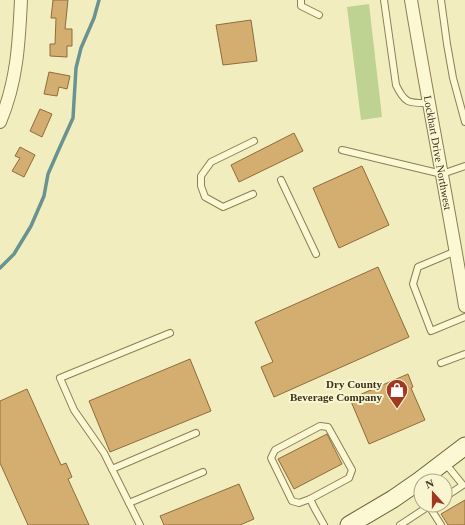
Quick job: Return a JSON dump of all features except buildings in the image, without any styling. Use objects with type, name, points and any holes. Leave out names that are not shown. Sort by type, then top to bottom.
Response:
[{"type":"street","points":[[0,122],[9,98],[14,77],[19,43],[21,0]]},
{"type":"street","name":"Lockhart Drive Northwest","points":[[411,0],[465,306]]},
{"type":"street","points":[[349,525],[394,499],[465,446]]},
{"type":"lane","points":[[301,0],[301,6],[319,15]]},
{"type":"lane","points":[[384,0],[396,86],[401,95],[407,101],[414,103],[428,103]]},
{"type":"lane","points":[[441,0],[453,78],[465,122]]},
{"type":"lane","points":[[253,194],[223,207],[206,197],[201,186],[201,176],[210,162],[254,141]]},
{"type":"lane","points":[[342,150],[442,174],[465,166]]},
{"type":"lane","points":[[280,180],[316,254]]},
{"type":"lane","points":[[456,251],[418,267],[413,284],[431,331],[465,317]]},
{"type":"lane","points":[[140,525],[104,453],[74,410],[60,378],[170,333]]},
{"type":"lane","points":[[441,363],[465,354]]},
{"type":"lane","points":[[320,426],[328,426],[352,470],[349,478],[310,499],[299,503],[292,501],[271,458],[275,450],[320,426]]},
{"type":"lane","points":[[112,469],[196,433]]},
{"type":"lane","points":[[444,462],[463,485],[453,491]]},
{"type":"lane","points":[[129,503],[203,472]]},
{"type":"lane","points":[[310,499],[324,525]]},
{"type":"lane","points":[[400,525],[419,513]]},
{"type":"lane","points":[[434,513],[441,525]]},
{"type":"green space","points":[[369,4],[382,117],[361,120],[347,7]]},
{"type":"waterway","points":[[0,268],[14,254],[31,226],[44,196],[48,174],[73,118],[76,68],[81,48],[94,18],[99,0]]},
{"type":"place","name":"Dry County Beverage Company","points":[[397,410]]}]
